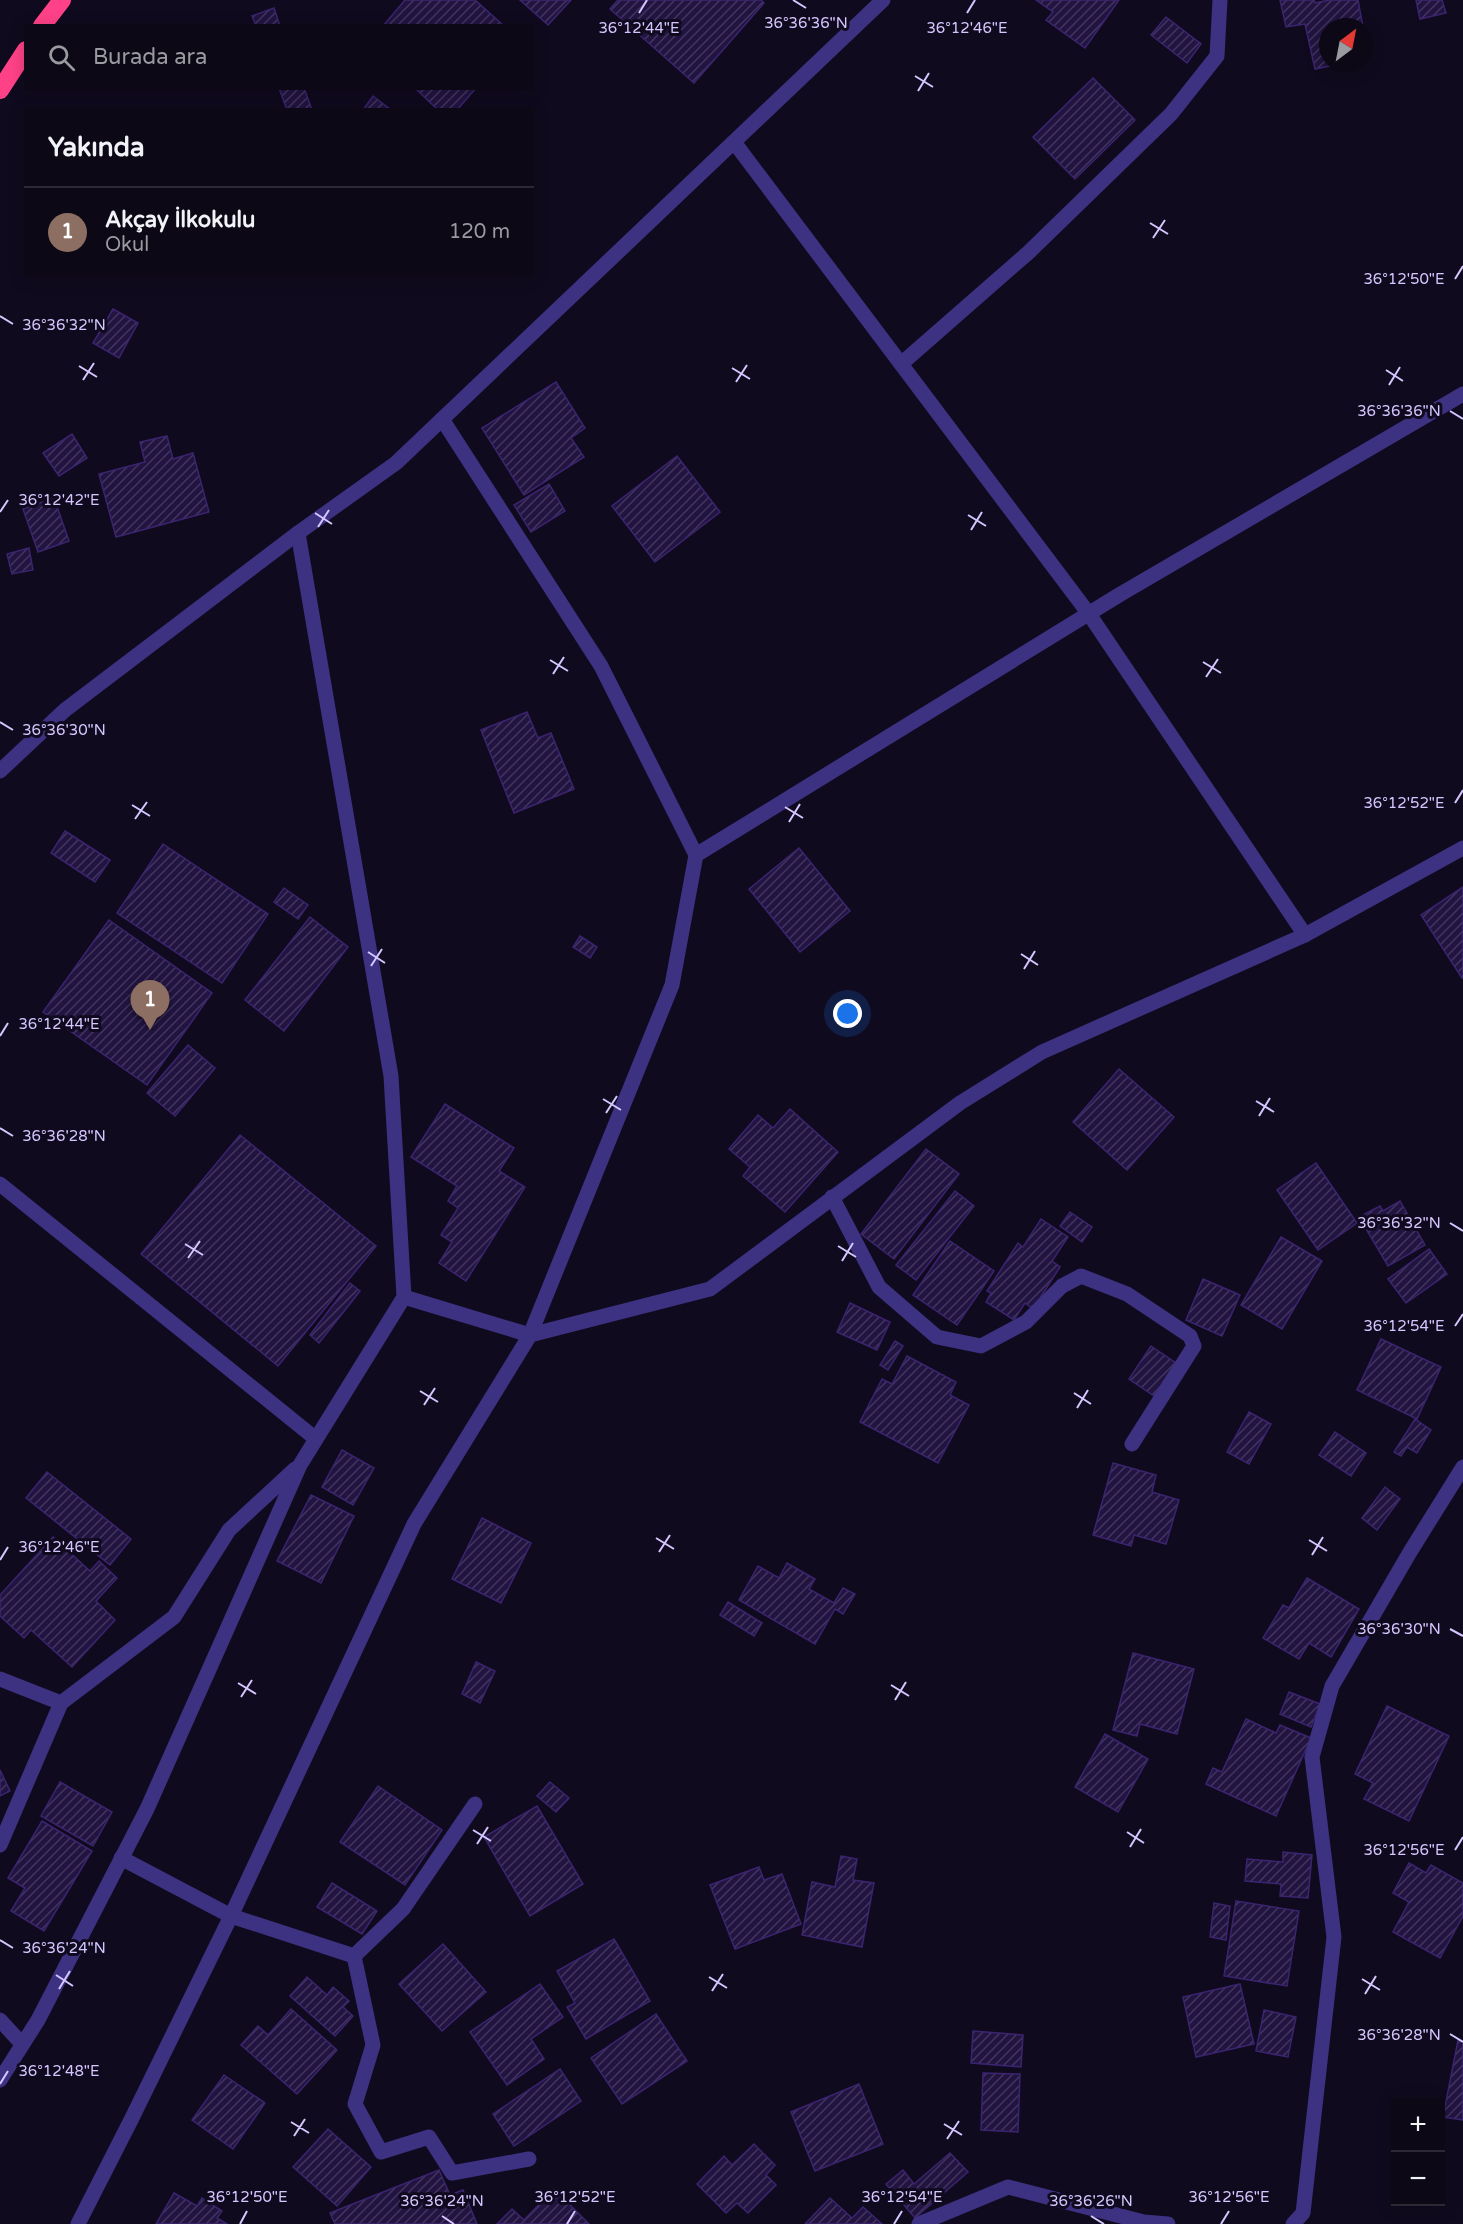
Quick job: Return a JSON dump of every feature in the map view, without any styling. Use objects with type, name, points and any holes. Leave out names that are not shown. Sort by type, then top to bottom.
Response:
[{"type":"highway","points":[[44,24],[62,0]]},
{"type":"highway","points":[[0,90],[24,53]]},
{"type":"street","points":[[0,771],[65,710],[298,533],[396,463],[883,0]]},
{"type":"street","points":[[902,364],[1029,252],[1171,114],[1217,56],[1220,0]]},
{"type":"street","points":[[734,142],[1089,614],[1305,935]]},
{"type":"street","points":[[696,855],[1089,614],[1463,394]]},
{"type":"street","points":[[78,2224],[132,2120],[224,1912],[414,1524],[530,1335],[672,985],[696,855],[601,666],[442,420]]},
{"type":"street","points":[[0,2079],[38,2019],[147,1809],[300,1465],[404,1297],[392,1076],[298,533]]},
{"type":"street","points":[[404,1297],[530,1335],[710,1289],[960,1103],[1042,1052],[1305,935],[1463,848]]},
{"type":"street","points":[[0,1184],[316,1439]]},
{"type":"street","points":[[832,1197],[879,1287],[937,1337],[981,1346],[1026,1322],[1062,1286],[1082,1275],[1127,1294],[1190,1336],[1194,1346],[1132,1444]]},
{"type":"street","points":[[0,1845],[61,1703],[174,1617],[229,1530],[300,1465]]},
{"type":"street","points":[[1293,2224],[1303,2213],[1334,1937],[1312,1756],[1332,1686],[1410,1552],[1463,1467]]},
{"type":"street","points":[[0,1679],[61,1703]]},
{"type":"street","points":[[354,1956],[403,1909],[475,1804]]},
{"type":"street","points":[[121,1858],[224,1912],[354,1956]]},
{"type":"street","points":[[354,1956],[374,2045],[355,2104],[381,2151],[429,2137],[452,2173],[529,2159]]},
{"type":"street","points":[[0,2020],[22,2044]]},
{"type":"street","points":[[918,2224],[1008,2187],[1144,2222],[1168,2224]]},
{"type":"building","points":[[405,0],[475,0],[502,24],[385,24]]},
{"type":"building","points":[[520,0],[571,0],[548,25]]},
{"type":"building","points":[[618,0],[761,0],[764,3],[694,83],[610,9]]},
{"type":"building","points":[[1036,0],[1119,0],[1085,48],[1046,20],[1053,12]]},
{"type":"building","points":[[1280,0],[1314,0],[1315,3],[1329,0],[1358,0],[1361,18],[1319,18],[1319,68],[1315,69],[1305,24],[1286,27]]},
{"type":"building","points":[[1416,0],[1442,0],[1446,13],[1420,19]]},
{"type":"building","points":[[274,8],[279,24],[255,24],[252,16]]},
{"type":"building","points":[[1166,17],[1201,44],[1187,63],[1151,35]]},
{"type":"building","points":[[1093,78],[1135,120],[1075,179],[1033,137]]},
{"type":"building","points":[[280,90],[305,90],[311,108],[286,108]]},
{"type":"building","points":[[417,90],[474,90],[459,108],[436,108]]},
{"type":"building","points":[[373,96],[388,108],[364,108]]},
{"type":"building","points":[[113,309],[138,323],[119,358],[93,343]]},
{"type":"building","points":[[556,382],[585,428],[571,438],[584,457],[524,495],[482,428]]},
{"type":"building","points":[[72,434],[87,458],[59,476],[43,453]]},
{"type":"building","points":[[167,436],[173,459],[193,453],[209,512],[116,537],[99,474],[145,462],[140,442]]},
{"type":"building","points":[[677,456],[720,512],[655,562],[612,506]]},
{"type":"building","points":[[549,484],[565,511],[531,532],[514,505]]},
{"type":"building","points":[[54,498],[69,541],[38,552],[23,509]]},
{"type":"building","points":[[29,548],[33,570],[12,574],[7,554]]},
{"type":"building","points":[[527,712],[538,738],[551,733],[574,789],[514,813],[481,730]]},
{"type":"building","points":[[65,831],[110,860],[95,882],[51,853]]},
{"type":"building","points":[[163,844],[268,914],[222,983],[117,913]]},
{"type":"building","points":[[799,848],[850,911],[800,952],[749,889]]},
{"type":"building","points":[[1463,887],[1463,977],[1462,978],[1421,915]]},
{"type":"building","points":[[284,888],[308,905],[298,919],[274,902]]},
{"type":"building","points":[[310,917],[348,947],[284,1031],[245,1000]]},
{"type":"building","points":[[109,920],[212,993],[147,1085],[43,1012]]},
{"type":"building","points":[[580,936],[597,947],[590,958],[573,947]]},
{"type":"building","points":[[188,1045],[215,1068],[175,1116],[147,1093]]},
{"type":"building","points":[[1119,1069],[1174,1117],[1127,1170],[1073,1122]]},
{"type":"building","points":[[445,1104],[514,1148],[499,1171],[525,1187],[466,1281],[439,1263],[452,1242],[441,1235],[458,1208],[448,1201],[457,1186],[411,1157]]},
{"type":"building","points":[[790,1109],[838,1152],[785,1212],[743,1176],[750,1167],[729,1149],[758,1115],[773,1128]]},
{"type":"building","points":[[240,1135],[376,1246],[278,1366],[141,1254]]},
{"type":"building","points":[[926,1149],[959,1174],[894,1259],[861,1234]]},
{"type":"building","points":[[1316,1163],[1357,1223],[1318,1250],[1277,1190]]},
{"type":"building","points":[[955,1191],[974,1206],[916,1280],[896,1265]]},
{"type":"building","points":[[1400,1201],[1425,1245],[1388,1266],[1359,1217],[1380,1206],[1383,1211]]},
{"type":"building","points":[[1070,1212],[1092,1227],[1082,1242],[1060,1226]]},
{"type":"building","points":[[1041,1219],[1068,1237],[1052,1261],[1060,1267],[1033,1309],[1025,1303],[1014,1320],[986,1302],[991,1293],[987,1291],[1018,1243],[1023,1247]]},
{"type":"building","points":[[1281,1237],[1322,1261],[1282,1329],[1241,1305]]},
{"type":"building","points":[[950,1241],[994,1271],[957,1325],[913,1295]]},
{"type":"building","points":[[1429,1249],[1447,1274],[1406,1303],[1388,1279]]},
{"type":"building","points":[[1203,1279],[1240,1295],[1222,1336],[1186,1320]]},
{"type":"building","points":[[350,1283],[360,1291],[319,1343],[310,1335]]},
{"type":"building","points":[[850,1303],[890,1322],[877,1350],[837,1332]]},
{"type":"building","points":[[1381,1339],[1441,1367],[1417,1419],[1357,1390]]},
{"type":"building","points":[[895,1341],[903,1346],[888,1370],[880,1365]]},
{"type":"building","points":[[1151,1346],[1176,1363],[1154,1396],[1129,1379]]},
{"type":"building","points":[[907,1356],[956,1382],[950,1395],[969,1405],[938,1463],[860,1422],[882,1379],[892,1384]]},
{"type":"building","points":[[1249,1412],[1271,1424],[1249,1464],[1227,1452]]},
{"type":"building","points":[[1415,1419],[1431,1430],[1417,1453],[1407,1447],[1401,1456],[1394,1452]]},
{"type":"building","points":[[1335,1432],[1366,1453],[1351,1476],[1319,1455]]},
{"type":"building","points":[[342,1450],[374,1468],[353,1505],[322,1487]]},
{"type":"building","points":[[1113,1463],[1156,1475],[1152,1492],[1179,1500],[1166,1544],[1134,1535],[1131,1546],[1093,1535]]},
{"type":"building","points":[[47,1472],[131,1539],[110,1565],[26,1498]]},
{"type":"building","points":[[1385,1487],[1400,1499],[1377,1530],[1362,1518]]},
{"type":"building","points":[[311,1495],[354,1516],[321,1583],[277,1561]]},
{"type":"building","points":[[482,1518],[531,1543],[501,1603],[452,1579]]},
{"type":"building","points":[[53,1537],[90,1571],[99,1561],[117,1578],[96,1601],[115,1620],[72,1667],[31,1630],[24,1638],[0,1616],[0,1595]]},
{"type":"building","points":[[787,1563],[815,1579],[809,1589],[834,1603],[843,1588],[855,1594],[843,1614],[835,1609],[815,1644],[739,1600],[758,1566],[779,1578]]},
{"type":"building","points":[[1307,1578],[1359,1609],[1331,1657],[1309,1643],[1299,1659],[1263,1638],[1283,1605],[1289,1608]]},
{"type":"building","points":[[728,1602],[762,1623],[754,1636],[720,1615]]},
{"type":"building","points":[[1133,1653],[1194,1669],[1177,1734],[1140,1724],[1137,1736],[1113,1730]]},
{"type":"building","points":[[476,1662],[495,1671],[480,1703],[462,1694]]},
{"type":"building","points":[[1289,1692],[1320,1704],[1311,1727],[1280,1714]]},
{"type":"building","points":[[1387,1706],[1449,1736],[1409,1821],[1364,1799],[1373,1783],[1355,1774]]},
{"type":"building","points":[[1246,1719],[1276,1733],[1280,1725],[1311,1738],[1276,1816],[1206,1784],[1213,1768],[1222,1772]]},
{"type":"building","points":[[1105,1734],[1148,1759],[1118,1812],[1075,1787]]},
{"type":"building","points":[[0,1770],[10,1791],[0,1796]]},
{"type":"building","points":[[60,1782],[112,1812],[93,1846],[41,1816]]},
{"type":"building","points":[[550,1782],[569,1798],[556,1812],[537,1796]]},
{"type":"building","points":[[378,1786],[442,1830],[405,1885],[340,1842]]},
{"type":"building","points":[[537,1806],[583,1884],[530,1916],[484,1837]]},
{"type":"building","points":[[42,1821],[92,1851],[44,1931],[11,1911],[25,1888],[8,1878]]},
{"type":"building","points":[[1283,1852],[1312,1855],[1308,1898],[1280,1896],[1281,1884],[1245,1881],[1247,1859],[1283,1862]]},
{"type":"building","points":[[841,1856],[857,1859],[853,1880],[874,1883],[862,1947],[802,1935],[812,1882],[835,1887]]},
{"type":"building","points":[[1409,1863],[1426,1873],[1431,1865],[1463,1883],[1463,1916],[1440,1958],[1393,1932],[1409,1902],[1393,1893]]},
{"type":"building","points":[[759,1867],[764,1880],[782,1874],[801,1924],[735,1949],[710,1885]]},
{"type":"building","points":[[332,1883],[377,1911],[362,1934],[317,1907]]},
{"type":"building","points":[[1236,1901],[1299,1911],[1287,1986],[1224,1976]]},
{"type":"building","points":[[1214,1903],[1230,1906],[1226,1940],[1210,1937]]},
{"type":"building","points":[[614,1939],[650,2001],[586,2039],[567,2007],[575,2003],[557,1971]]},
{"type":"building","points":[[443,1944],[486,1992],[442,2031],[399,1984]]},
{"type":"building","points":[[307,1977],[327,1995],[333,1987],[349,2001],[343,2007],[353,2016],[335,2036],[290,1996]]},
{"type":"building","points":[[540,1984],[563,2017],[531,2039],[544,2059],[507,2085],[470,2032]]},
{"type":"building","points":[[1240,1984],[1254,2044],[1196,2057],[1183,1997]]},
{"type":"building","points":[[291,2009],[337,2050],[297,2094],[241,2045],[258,2026],[268,2035]]},
{"type":"building","points":[[1264,2010],[1296,2017],[1288,2057],[1256,2051]]},
{"type":"building","points":[[656,2014],[687,2061],[622,2104],[591,2058]]},
{"type":"building","points":[[973,2031],[1023,2035],[1021,2067],[971,2063]]},
{"type":"building","points":[[1458,2040],[1463,2041],[1463,2120],[1445,2117]]},
{"type":"building","points":[[560,2069],[581,2101],[514,2146],[493,2114]]},
{"type":"building","points":[[983,2073],[1020,2074],[1018,2132],[981,2130]]},
{"type":"building","points":[[224,2075],[265,2103],[233,2149],[192,2120]]},
{"type":"building","points":[[859,2084],[883,2144],[815,2171],[791,2112]]},
{"type":"building","points":[[328,2129],[371,2167],[337,2206],[293,2167]]},
{"type":"building","points":[[754,2144],[775,2165],[766,2175],[776,2185],[748,2213],[737,2203],[726,2213],[697,2184],[724,2156],[732,2165]]},
{"type":"building","points":[[950,2153],[968,2172],[915,2218],[886,2184],[903,2170],[914,2184]]},
{"type":"building","points":[[439,2170],[450,2195],[463,2190],[477,2224],[335,2224],[330,2213]]},
{"type":"building","points":[[554,2189],[589,2224],[497,2224],[512,2209],[524,2220]]},
{"type":"building","points":[[174,2193],[197,2206],[202,2198],[222,2211],[217,2218],[227,2224],[156,2224]]},
{"type":"building","points":[[830,2198],[852,2218],[863,2207],[882,2224],[805,2224]]},
{"type":"place","name":"Akçay İlkokulu","points":[[150,1030]]}]
